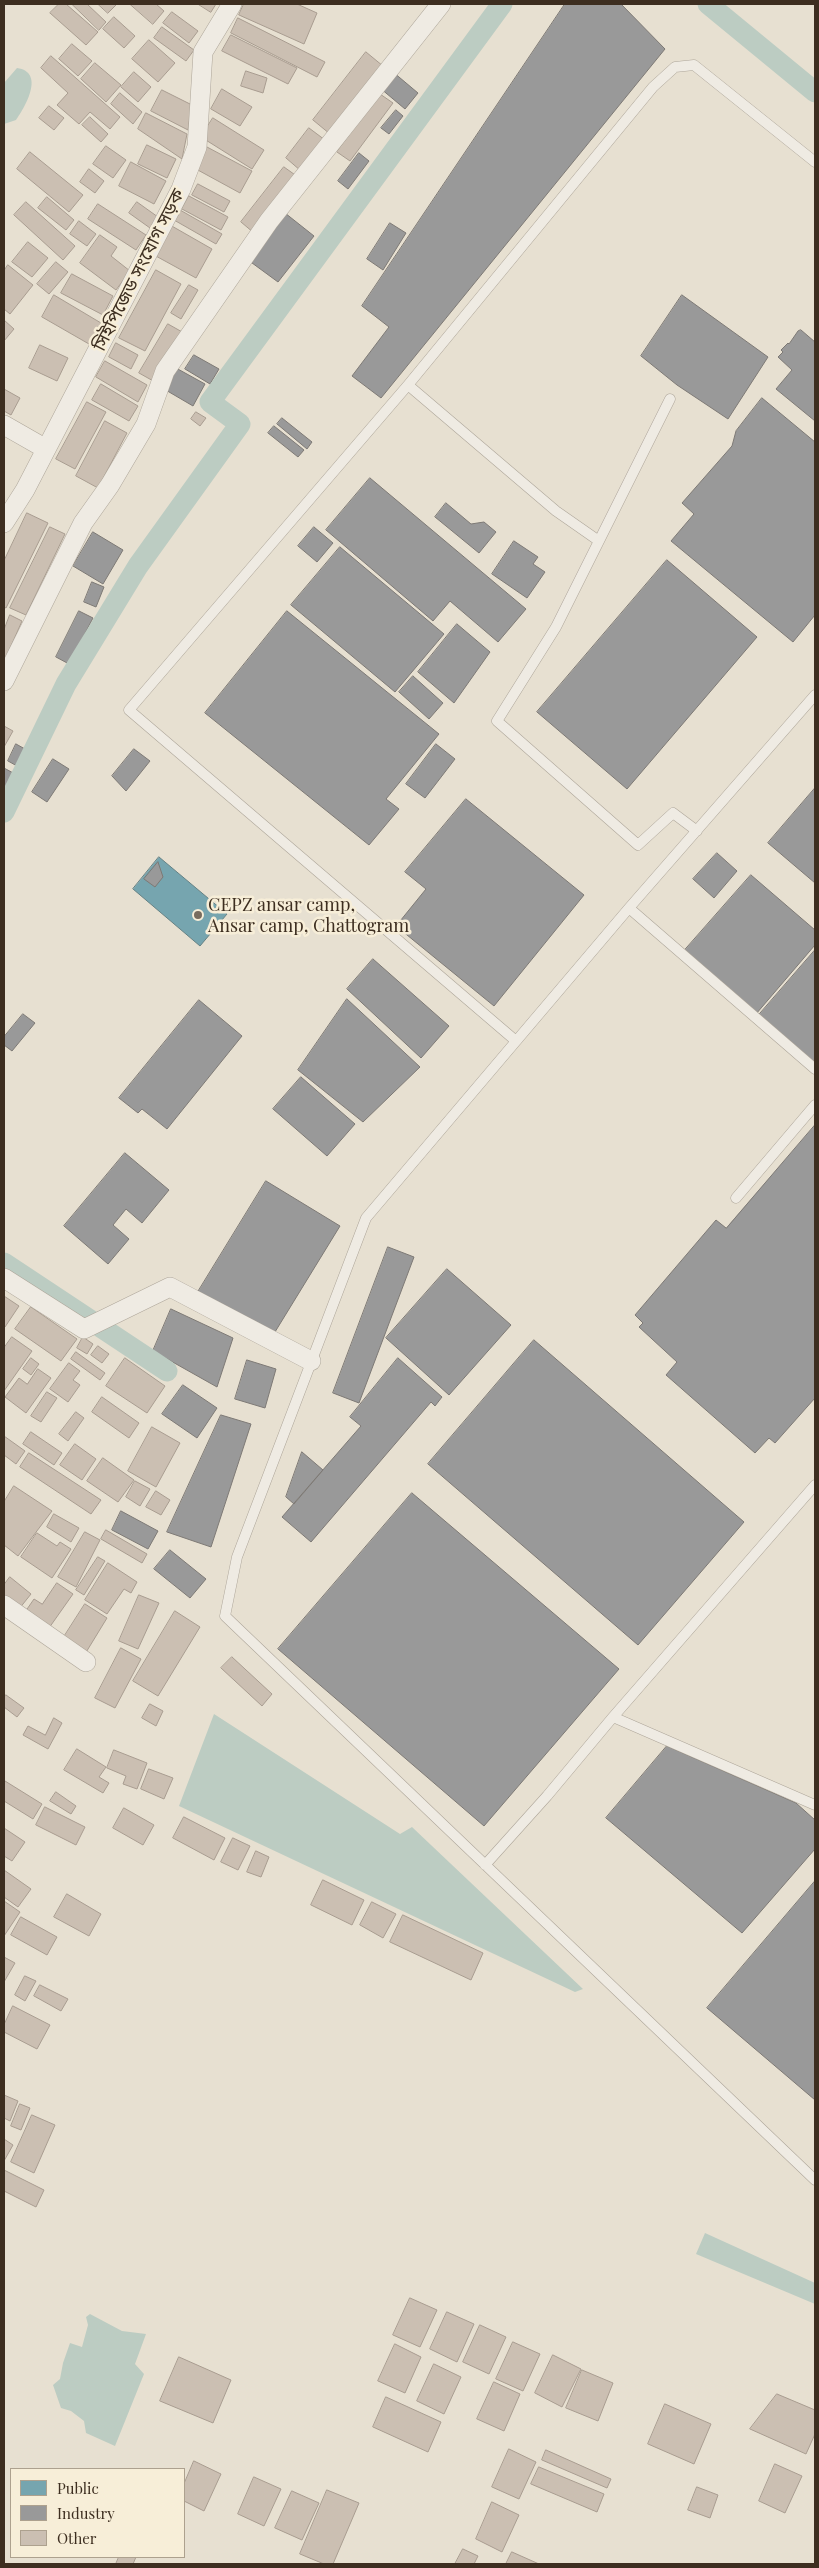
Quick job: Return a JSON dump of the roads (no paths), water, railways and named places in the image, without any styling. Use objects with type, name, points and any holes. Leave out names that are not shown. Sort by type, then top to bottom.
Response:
[{"type":"street","name":"সিইপিজেড সংযোগ সড়ক","points":[[4,523],[25,490],[181,189],[197,147],[203,52],[232,4]]},
{"type":"street","points":[[4,681],[83,523],[110,485],[146,424],[165,371],[269,221],[440,4]]},
{"type":"street","points":[[4,425],[46,449]]},
{"type":"street","points":[[4,1278],[84,1329],[170,1286],[311,1361]]},
{"type":"street","points":[[4,1604],[86,1662]]},
{"type":"lane","points":[[516,1041],[129,710],[408,385],[653,87],[675,67],[694,65],[815,162]]},
{"type":"lane","points":[[408,385],[556,511],[598,541]]},
{"type":"lane","points":[[670,399],[556,627],[497,721],[638,845],[673,813],[697,831]]},
{"type":"lane","points":[[815,696],[629,908],[366,1218],[237,1557],[225,1616],[815,2180]]},
{"type":"lane","points":[[629,908],[815,1069]]},
{"type":"lane","points":[[736,1198],[815,1105]]},
{"type":"lane","points":[[485,1865],[548,1796],[613,1717],[815,1485]]},
{"type":"lane","points":[[613,1717],[815,1805]]},
{"type":"waterway","points":[[4,812],[66,684],[138,566],[240,424],[210,402],[502,4]]},
{"type":"waterway","points":[[708,4],[815,92]]},
{"type":"waterway","points":[[4,1263],[167,1371]]},
{"type":"place","name":"CEPZ ansar camp, Ansar camp, Chattogram","points":[[198,915]]}]
